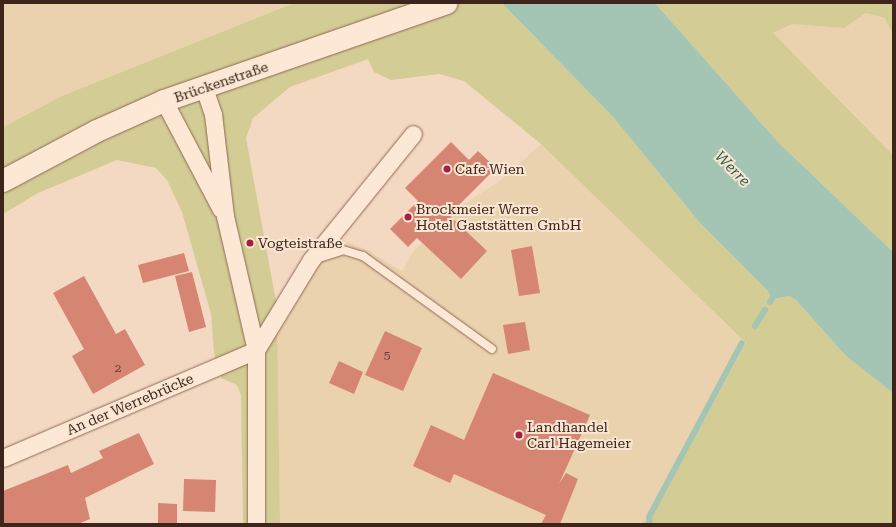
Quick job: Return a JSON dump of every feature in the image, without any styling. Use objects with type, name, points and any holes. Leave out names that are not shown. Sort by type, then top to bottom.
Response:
[{"type":"main road","name":"Brückenstraße","points":[[3,181],[97,131],[164,101],[447,3]]},
{"type":"street","points":[[204,88],[213,114],[225,216],[256,350],[256,524]]},
{"type":"street","points":[[164,101],[225,216]]},
{"type":"street","points":[[256,350],[311,260],[412,134]]},
{"type":"street","name":"An der Werrebrücke","points":[[3,458],[256,350]]},
{"type":"lane","points":[[311,260],[343,250],[363,256],[492,349]]},
{"type":"shaded area","points":[[3,3],[294,3],[62,96],[3,127]]},
{"type":"shaded area","points":[[294,3],[502,3],[613,117],[700,223],[769,291],[772,299],[790,296],[796,300],[846,356],[893,393],[893,524],[641,524],[654,513],[746,343],[541,144],[464,81],[439,74],[391,80],[374,72],[368,59],[290,87],[253,118],[246,138],[277,307],[280,524],[243,524],[241,395],[237,385],[221,378],[214,352],[211,314],[182,212],[167,180],[156,168],[117,160],[38,193],[3,214],[3,127],[62,96]]},
{"type":"shaded area","points":[[655,3],[893,3],[893,34],[885,18],[866,13],[844,28],[792,24],[773,33],[893,155],[893,252],[778,142]]},
{"type":"shaded area","points":[[866,13],[885,18],[893,34],[893,155],[773,33],[792,24],[844,28]]},
{"type":"shaded area","points":[[541,144],[746,343],[654,513],[641,524],[280,524],[277,307],[310,251],[343,240],[367,250],[402,271],[414,251],[464,204],[501,180]]},
{"type":"water","name":"Werre","points":[[502,3],[655,3],[778,142],[893,252],[893,393],[846,356],[796,300],[790,296],[772,299],[768,291],[700,223],[613,117]]},
{"type":"building","points":[[451,142],[469,160],[478,151],[496,168],[449,215],[487,251],[461,279],[417,238],[408,247],[390,229],[418,201],[405,188]]},
{"type":"building","points":[[532,246],[540,293],[519,296],[511,250]]},
{"type":"building","points":[[184,253],[189,271],[143,283],[138,265]]},
{"type":"building","points":[[192,272],[206,327],[189,332],[175,276]]},
{"type":"building","points":[[84,276],[116,334],[125,329],[145,365],[93,394],[72,356],[84,349],[53,293]]},
{"type":"building","points":[[525,322],[530,350],[508,354],[503,325]]},
{"type":"building","points":[[385,331],[422,348],[403,391],[365,375]]},
{"type":"building","points":[[339,361],[363,372],[354,394],[329,383]]},
{"type":"building","points":[[493,373],[590,415],[559,484],[566,473],[578,479],[560,524],[541,524],[546,515],[454,474],[450,483],[413,466],[431,425],[464,440]]},
{"type":"building","points":[[139,433],[154,464],[85,498],[90,519],[78,524],[3,524],[3,491],[68,465],[71,473],[103,458],[99,451]]},
{"type":"building","points":[[184,479],[216,480],[215,512],[183,511]]},
{"type":"building","points":[[158,503],[177,504],[177,524],[158,524]]},
{"type":"waterway","points":[[755,326],[765,310]]},
{"type":"waterway","points":[[650,524],[649,517],[742,343]]},
{"type":"place","name":"Cafe Wien","points":[[447,169]]},
{"type":"place","name":"Brockmeier Werre Hotel Gaststätten GmbH","points":[[408,217]]},
{"type":"place","name":"Vogteistraße","points":[[250,243]]},
{"type":"place","name":"Landhandel Carl Hagemeier","points":[[519,435]]}]
